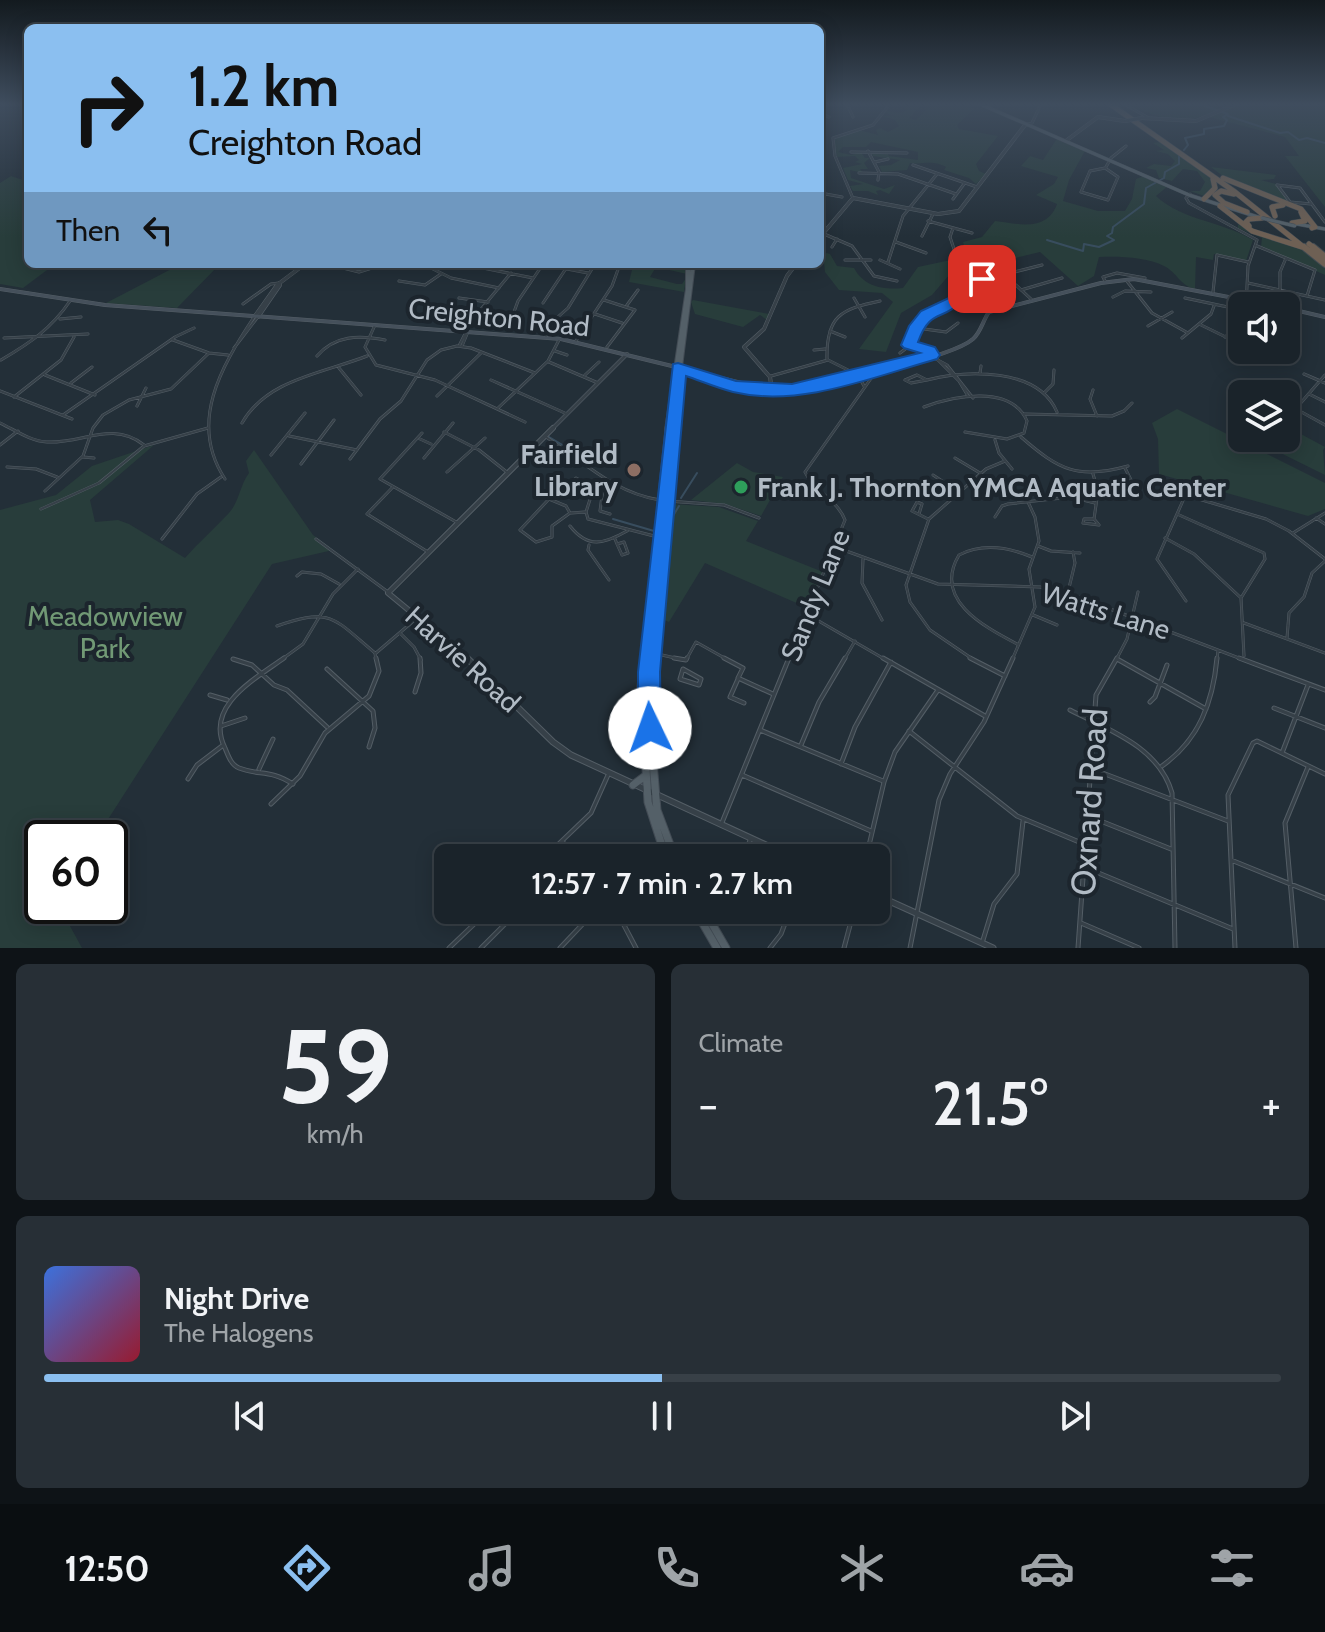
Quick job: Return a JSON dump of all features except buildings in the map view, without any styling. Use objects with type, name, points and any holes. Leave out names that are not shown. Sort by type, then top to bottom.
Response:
[{"type":"highway","points":[[1174,148],[1274,219],[1325,264]]},
{"type":"highway","points":[[1179,148],[1223,178],[1324,257]]},
{"type":"highway","points":[[1204,199],[1215,186],[1209,174]]},
{"type":"highway","points":[[1223,178],[1301,209],[1312,228],[1312,239],[1324,257]]},
{"type":"highway","points":[[1244,199],[1225,191],[1215,194],[1224,203],[1247,212]]},
{"type":"highway","points":[[1261,217],[1249,219],[1246,223],[1256,231],[1271,233],[1278,229],[1271,208],[1281,205],[1295,208],[1305,217],[1303,222],[1293,224]]},
{"type":"highway","points":[[1220,206],[1252,231],[1292,243],[1313,254]]},
{"type":"main road","points":[[1087,148],[1220,206],[1325,229]]},
{"type":"main road","points":[[1190,194],[1261,217]]},
{"type":"main road","points":[[661,844],[655,829],[651,793],[650,653],[662,500],[676,368],[692,287],[690,268]]},
{"type":"main road","name":"Creighton Road","points":[[0,289],[71,300],[199,312],[546,337],[627,354],[730,385],[772,389],[856,375],[933,355],[971,341],[989,312],[1106,282],[1141,278],[1228,297]]},
{"type":"main road","points":[[1300,311],[1325,317]]},
{"type":"main road","points":[[662,500],[641,687],[646,775],[668,844]]},
{"type":"main road","points":[[633,785],[646,775]]},
{"type":"main road","points":[[708,924],[717,948]]},
{"type":"main road","points":[[711,924],[726,948]]},
{"type":"street","points":[[834,148],[853,198]]},
{"type":"street","points":[[853,198],[934,213],[948,214],[961,210],[1007,148]]},
{"type":"street","points":[[1107,169],[1124,148]]},
{"type":"street","points":[[868,150],[879,172],[878,180]]},
{"type":"street","points":[[851,152],[907,153]]},
{"type":"street","points":[[874,162],[888,159]]},
{"type":"street","points":[[913,165],[978,187]]},
{"type":"street","points":[[1107,169],[1118,178],[1108,200],[1081,192],[1091,170],[1107,169]]},
{"type":"street","points":[[859,173],[898,174],[956,194]]},
{"type":"street","points":[[888,262],[903,216],[912,209],[926,184],[937,174]]},
{"type":"street","points":[[953,199],[964,183]]},
{"type":"street","points":[[1313,205],[1292,202],[1277,185],[1300,188],[1313,205],[1325,222]]},
{"type":"street","points":[[825,194],[842,197]]},
{"type":"street","points":[[1190,194],[1186,199],[1190,204],[1253,237],[1257,246],[1315,271],[1307,296]]},
{"type":"street","points":[[824,233],[853,198]]},
{"type":"street","points":[[922,236],[934,213]]},
{"type":"street","points":[[928,221],[972,233]]},
{"type":"street","points":[[953,226],[950,237],[954,249]]},
{"type":"street","points":[[824,235],[838,238],[854,247],[865,270],[877,278],[897,281]]},
{"type":"street","points":[[832,247],[838,238]]},
{"type":"street","points":[[895,242],[926,253]]},
{"type":"street","points":[[1247,292],[1249,263],[1257,246]]},
{"type":"street","points":[[1213,292],[1218,254],[1249,263]]},
{"type":"street","points":[[1280,290],[1280,274],[1287,257]]},
{"type":"street","points":[[845,260],[871,260]]},
{"type":"street","points":[[880,260],[900,269]]},
{"type":"street","points":[[1006,264],[1014,271]]},
{"type":"street","points":[[900,353],[909,345],[925,315],[946,305],[964,286],[1042,265]]},
{"type":"street","points":[[162,539],[197,494],[224,478],[209,451],[208,428],[219,379],[233,349],[280,283],[300,268]]},
{"type":"street","points":[[344,268],[355,271],[376,269],[381,274]]},
{"type":"street","points":[[431,268],[442,274],[500,288]]},
{"type":"street","points":[[484,268],[534,278]]},
{"type":"street","points":[[511,320],[540,268]]},
{"type":"street","points":[[546,337],[553,320],[568,308],[593,268]]},
{"type":"street","points":[[576,341],[603,300],[618,268]]},
{"type":"street","points":[[772,389],[770,377],[744,347],[764,329],[793,268]]},
{"type":"street","points":[[543,303],[566,269],[590,273]]},
{"type":"street","points":[[461,346],[467,330],[511,273]]},
{"type":"street","points":[[399,281],[425,285],[442,274]]},
{"type":"street","points":[[1004,274],[1031,299]]},
{"type":"street","name":"Creighton Road","points":[[1106,282],[1103,278],[1114,274],[1141,278]]},
{"type":"street","points":[[1021,290],[1062,278]]},
{"type":"street","points":[[978,280],[996,295]]},
{"type":"street","points":[[1128,280],[1149,311],[1188,333]]},
{"type":"street","points":[[243,304],[271,284],[280,283]]},
{"type":"street","points":[[1247,283],[1325,300]]},
{"type":"street","points":[[626,306],[638,290]]},
{"type":"street","points":[[1113,297],[1123,292],[1151,292]]},
{"type":"street","points":[[956,297],[971,307]]},
{"type":"street","points":[[459,298],[489,303]]},
{"type":"street","points":[[854,298],[865,317]]},
{"type":"street","points":[[1185,298],[1228,307]]},
{"type":"street","points":[[1,360],[39,338],[71,300]]},
{"type":"street","points":[[594,314],[622,323],[627,322],[635,310],[603,300]]},
{"type":"street","points":[[828,360],[829,331],[842,311],[880,301]]},
{"type":"street","points":[[1182,338],[1213,313],[1214,304]]},
{"type":"street","points":[[1148,326],[1172,312]]},
{"type":"street","points":[[58,319],[81,317]]},
{"type":"street","points":[[606,349],[622,323]]},
{"type":"street","points":[[916,328],[944,333],[951,331],[958,323]]},
{"type":"street","points":[[1198,324],[1228,338]]},
{"type":"street","points":[[376,325],[365,347],[378,366],[449,386],[525,422]]},
{"type":"street","points":[[63,415],[172,339],[194,328]]},
{"type":"street","points":[[829,331],[845,337]]},
{"type":"street","points":[[4,338],[88,334]]},
{"type":"street","points":[[1225,337],[1228,334]]},
{"type":"street","points":[[14,397],[66,355],[74,337]]},
{"type":"street","points":[[172,339],[209,353],[230,355]]},
{"type":"street","points":[[495,410],[548,361],[559,339]]},
{"type":"street","points":[[317,356],[337,340],[385,340]]},
{"type":"street","points":[[909,345],[928,350],[954,374],[971,398]]},
{"type":"street","points":[[350,459],[380,419],[401,401],[434,354],[461,346],[535,373]]},
{"type":"street","points":[[814,350],[827,349]]},
{"type":"street","points":[[554,351],[567,355]]},
{"type":"street","points":[[437,396],[482,352]]},
{"type":"street","points":[[45,491],[82,457],[95,425],[106,413],[126,401],[171,389],[209,353]]},
{"type":"street","name":"Harvie Road","points":[[627,354],[388,593],[481,669],[553,742],[573,756],[763,844]]},
{"type":"street","points":[[242,423],[274,388],[368,355]]},
{"type":"street","points":[[770,377],[828,360],[856,375],[865,387]]},
{"type":"street","points":[[548,361],[599,383]]},
{"type":"street","points":[[584,376],[599,362]]},
{"type":"street","points":[[980,374],[981,366]]},
{"type":"street","points":[[70,383],[92,367]]},
{"type":"street","points":[[338,367],[361,395]]},
{"type":"street","name":"Sandy Lane","points":[[721,825],[808,615],[845,515],[805,473],[877,370]]},
{"type":"street","points":[[1043,393],[1053,385],[1054,370]]},
{"type":"street","points":[[1017,373],[1017,382]]},
{"type":"street","points":[[44,374],[95,395]]},
{"type":"street","points":[[928,380],[954,374],[980,374],[1017,382],[1043,393],[1054,402],[1057,412]]},
{"type":"street","points":[[1304,374],[1325,383]]},
{"type":"street","points":[[1300,404],[1325,375]]},
{"type":"street","points":[[491,380],[568,414]]},
{"type":"street","points":[[137,406],[146,388]]},
{"type":"street","points":[[1093,390],[1090,399],[1097,417]]},
{"type":"street","points":[[0,391],[72,419]]},
{"type":"street","points":[[1309,394],[1325,402]]},
{"type":"street","points":[[924,407],[940,401],[971,398],[1002,400],[1024,414],[1043,411],[1097,417],[1123,413],[1132,403]]},
{"type":"street","points":[[1300,411],[1325,425]]},
{"type":"street","points":[[271,455],[305,413]]},
{"type":"street","points":[[1020,436],[1027,426],[1024,414]]},
{"type":"street","points":[[301,464],[334,420]]},
{"type":"street","points":[[0,423],[47,442],[90,435],[127,434],[144,446]]},
{"type":"street","points":[[424,458],[453,423]]},
{"type":"street","points":[[41,509],[99,483],[144,446],[208,428]]},
{"type":"street","points":[[0,445],[19,430]]},
{"type":"street","points":[[444,432],[475,448],[509,474]]},
{"type":"street","points":[[965,432],[995,438],[1020,436],[1054,465],[1092,473],[1126,466],[1131,480]]},
{"type":"street","points":[[422,433],[380,478],[459,523]]},
{"type":"street","points":[[289,436],[358,450]]},
{"type":"street","points":[[546,437],[575,455],[586,467],[643,497],[724,505],[759,518]]},
{"type":"street","points":[[447,472],[485,438]]},
{"type":"street","points":[[995,438],[1012,469]]},
{"type":"street","points":[[420,439],[433,445]]},
{"type":"street","points":[[82,457],[94,458]]},
{"type":"street","points":[[955,458],[981,474]]},
{"type":"street","points":[[1005,461],[981,474],[929,519],[909,575],[908,595],[932,632],[1005,676]]},
{"type":"street","points":[[7,467],[36,469],[58,478]]},
{"type":"street","points":[[1092,473],[1098,488],[1094,519]]},
{"type":"street","points":[[933,475],[960,493]]},
{"type":"street","points":[[571,483],[576,478],[596,488],[613,482]]},
{"type":"street","points":[[562,485],[579,496],[591,495]]},
{"type":"street","points":[[393,486],[367,514],[429,553]]},
{"type":"street","points":[[603,487],[600,511],[610,514]]},
{"type":"street","points":[[596,488],[586,512],[588,519],[656,536]]},
{"type":"street","points":[[1165,489],[1260,516],[1292,533],[1325,560],[1312,573],[1304,597],[1289,613],[1287,638]]},
{"type":"street","points":[[1186,495],[1158,554],[1158,563],[1186,601]]},
{"type":"street","points":[[995,517],[1002,506],[1028,502],[1071,497],[1095,503]]},
{"type":"street","points":[[570,513],[565,505],[550,499],[520,532],[536,542],[550,538],[553,535],[552,526],[570,513],[586,512]]},
{"type":"street","points":[[910,948],[939,800],[986,717],[1032,615],[1036,597],[1029,569],[1037,546],[1035,517],[1028,502]]},
{"type":"street","points":[[1292,533],[1325,513]]},
{"type":"street","points":[[919,514],[929,519]]},
{"type":"street","points":[[1177,514],[1221,535],[1254,545],[1264,552],[1265,559],[1241,598],[1243,658]]},
{"type":"street","points":[[1315,518],[1325,524]]},
{"type":"street","points":[[570,526],[579,539],[590,544],[615,538],[628,531]]},
{"type":"street","points":[[615,538],[617,544]]},
{"type":"street","points":[[1165,538],[1194,554],[1241,598]]},
{"type":"street","points":[[316,539],[388,593]]},
{"type":"street","points":[[590,544],[588,550],[609,580]]},
{"type":"street","points":[[1037,546],[1051,551],[1080,553]]},
{"type":"street","name":"Watts Lane","points":[[835,547],[909,575],[954,587],[1033,587],[1068,593],[1325,690]]},
{"type":"street","points":[[1019,644],[967,615],[956,601],[953,564],[967,550],[1011,549],[1032,557]]},
{"type":"street","points":[[1068,593],[1075,565],[1073,552]]},
{"type":"street","points":[[863,558],[859,571],[861,585],[882,620]]},
{"type":"street","points":[[293,784],[275,773],[232,763],[223,745],[220,726],[222,710],[261,673],[303,644],[340,584],[358,569]]},
{"type":"street","points":[[297,576],[302,572],[316,572],[340,584]]},
{"type":"street","name":"Oxnard Road","points":[[1078,948],[1096,692],[1127,639],[1138,592]]},
{"type":"street","points":[[271,804],[293,784],[329,729],[365,701],[379,675],[375,653],[338,621],[320,615],[304,615],[277,626]]},
{"type":"street","points":[[808,615],[986,717]]},
{"type":"street","points":[[1032,615],[1057,625]]},
{"type":"street","points":[[375,653],[417,617]]},
{"type":"street","points":[[1244,623],[1325,653]]},
{"type":"street","points":[[400,633],[415,647],[421,658],[421,676],[415,692]]},
{"type":"street","points":[[800,747],[819,702],[856,640]]},
{"type":"street","points":[[683,669],[701,679],[699,685],[680,679],[683,669],[686,660],[696,642],[743,668],[730,697],[744,703]]},
{"type":"street","points":[[1162,766],[1187,743],[1207,710],[1215,684],[1218,649]]},
{"type":"street","points":[[650,653],[686,660]]},
{"type":"street","points":[[233,659],[252,665],[274,685],[298,698],[329,729]]},
{"type":"street","points":[[1116,659],[1207,710]]},
{"type":"street","points":[[841,764],[855,727],[891,661]]},
{"type":"street","points":[[1150,702],[1167,665]]},
{"type":"street","points":[[327,669],[365,701],[375,718],[369,747]]},
{"type":"street","points":[[738,678],[774,695]]},
{"type":"street","points":[[1282,753],[1307,694],[1308,684]]},
{"type":"street","points":[[869,844],[884,782],[895,752],[939,689]]},
{"type":"street","points":[[210,695],[229,701]]},
{"type":"street","points":[[1274,708],[1325,728]]},
{"type":"street","points":[[1070,710],[1145,752],[1162,766],[1170,781],[1175,948]]},
{"type":"street","points":[[220,726],[245,718]]},
{"type":"street","points":[[760,730],[884,782]]},
{"type":"street","points":[[909,731],[1023,820],[1085,845]]},
{"type":"street","points":[[259,771],[273,739]]},
{"type":"street","points":[[1235,948],[1229,789],[1253,743],[1257,741],[1325,774]]},
{"type":"street","points":[[188,779],[197,765],[223,745]]},
{"type":"street","points":[[1296,948],[1285,823],[1308,766]]},
{"type":"street","points":[[1090,768],[1229,821]]},
{"type":"street","points":[[559,844],[591,813],[608,774]]},
{"type":"street","points":[[742,775],[872,832]]},
{"type":"street","points":[[1087,816],[1172,850]]},
{"type":"street","points":[[981,945],[994,904],[1017,874],[1023,820]]},
{"type":"street","points":[[748,844],[750,838]]},
{"type":"street","points":[[1231,860],[1325,898]]},
{"type":"street","points":[[1083,867],[1234,929]]},
{"type":"street","points":[[890,901],[993,948]]},
{"type":"street","points":[[1080,923],[1139,948]]},
{"type":"street","points":[[449,948],[474,924]]},
{"type":"street","points":[[481,948],[505,924]]},
{"type":"street","points":[[560,948],[583,924]]},
{"type":"street","points":[[623,924],[636,948]]},
{"type":"street","points":[[770,948],[785,924]]},
{"type":"street","points":[[844,948],[850,924]]},
{"type":"green space","points":[[836,148],[842,148],[838,152],[851,155],[861,152],[865,158],[870,158],[864,163],[868,169],[860,169],[863,173],[850,170],[851,178],[884,189],[895,185],[889,194],[880,190],[876,191],[878,195],[853,191],[850,186],[863,184],[848,180],[843,168],[862,164],[855,162],[859,160],[855,156],[837,157]]},
{"type":"green space","points":[[900,148],[988,148],[976,164],[979,171],[986,174],[976,184],[969,178],[944,170],[946,167],[932,163],[910,163],[907,170],[882,172],[879,166],[900,160],[873,156],[871,152],[886,151],[889,156],[918,160],[918,152]]},
{"type":"green space","points":[[1051,148],[1086,149],[1069,180],[1063,201],[1098,211],[1125,211],[1132,199],[1136,179],[1144,176],[1168,186],[1156,196],[1178,211],[1253,240],[1246,261],[1214,254],[1213,260],[1196,257],[1195,289],[1157,263],[1133,258],[1099,257],[1094,276],[1078,286],[1040,252],[950,274],[932,295],[901,313],[886,352],[859,349],[893,302],[882,293],[839,290],[825,272],[824,252],[830,254],[837,266],[854,268],[869,283],[882,288],[903,288],[918,267],[960,258],[966,253],[963,242],[982,237],[995,221],[1031,224],[1046,219],[1057,204],[1036,195],[1054,184],[1058,177],[1021,166],[1030,156],[1043,160]]},
{"type":"green space","points":[[1161,148],[1168,148],[1209,176],[1213,186],[1204,196],[1190,191],[1200,191],[1205,182],[1197,171],[1183,169],[1172,181],[1159,178],[1156,170],[1146,168],[1154,164],[1171,166],[1175,161],[1168,154],[1156,151],[1164,150]]},
{"type":"green space","points":[[1293,148],[1325,148],[1325,207],[1285,156],[1299,156]]},
{"type":"green space","points":[[1211,167],[1276,175],[1274,179],[1261,180],[1276,184],[1287,200],[1298,206],[1228,180]]},
{"type":"green space","points":[[11,176],[24,180],[24,268],[50,268],[23,288],[0,284],[0,183]]},
{"type":"green space","points":[[1238,224],[1253,233],[1304,250],[1325,268],[1325,275],[1261,246],[1262,238],[1238,228]]},
{"type":"green space","points":[[173,268],[216,268],[177,308],[106,303]]},
{"type":"green space","points":[[632,268],[655,268],[650,277],[677,284],[682,284],[686,278],[684,292],[629,282]]},
{"type":"green space","points":[[660,268],[687,268],[687,274]]},
{"type":"green space","points":[[693,300],[769,314],[767,320],[760,315],[743,327],[695,314]]},
{"type":"green space","points":[[1177,409],[1228,434],[1228,452],[1263,452],[1325,483],[1325,509],[1308,516],[1159,474],[1158,439],[1152,423]]},
{"type":"green space","points":[[1300,434],[1325,447],[1325,475],[1278,452],[1300,452]]},
{"type":"green space","name":"Meadowview Park","points":[[154,445],[90,500],[95,522],[118,520],[129,524],[185,558],[232,509],[249,473],[246,461],[254,450],[313,535],[333,550],[272,564],[108,820],[24,820],[24,924],[69,924],[82,948],[0,948],[0,510],[56,495],[92,466]]},
{"type":"green space","points":[[737,463],[753,472],[783,477],[761,516],[725,504],[691,500]]},
{"type":"green space","points":[[671,504],[719,507],[758,521],[746,541],[823,572],[808,608],[705,563],[669,622],[657,617]]},
{"type":"waterway","points":[[1047,240],[1083,251],[1084,244],[1099,247],[1114,240],[1107,236],[1112,233],[1113,227],[1144,204],[1146,188],[1164,178],[1165,172],[1179,164],[1179,154]]},
{"type":"waterway","points":[[549,437],[576,453]]},
{"type":"waterway","points":[[681,498],[697,473]]},
{"type":"waterway","points":[[667,526],[679,506]]},
{"type":"waterway","points":[[613,519],[654,531]]},
{"type":"place","name":"Fairfield Library","points":[[634,470]]},
{"type":"place","name":"Frank J. Thornton YMCA Aquatic Center","points":[[741,487]]},
{"type":"route","points":[[650,728],[647,689],[678,368],[735,387],[792,390],[851,378],[933,355],[930,351],[909,345],[921,319],[954,301],[964,286],[982,279]]}]
